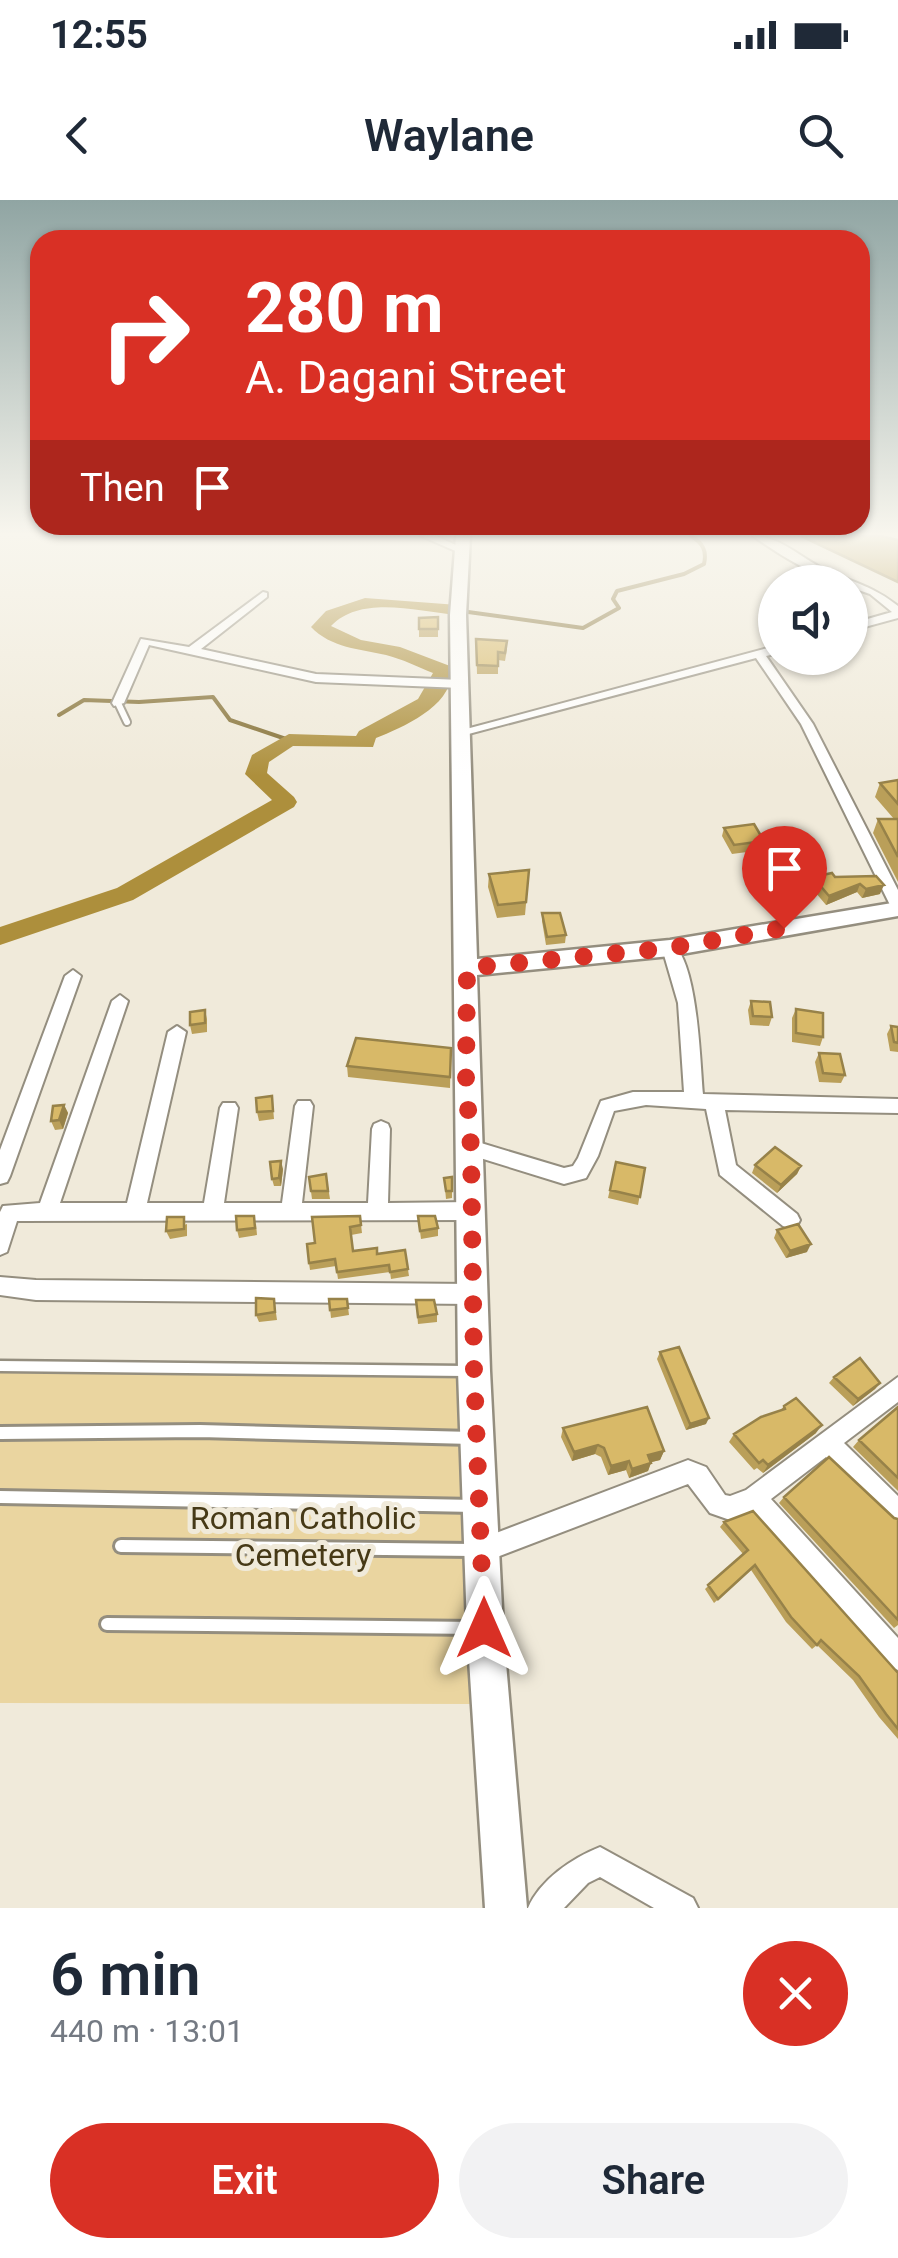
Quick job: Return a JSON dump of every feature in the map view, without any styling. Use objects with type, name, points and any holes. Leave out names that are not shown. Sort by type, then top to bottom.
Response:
[{"type":"main road","points":[[458,616],[452,684],[461,732],[474,1371],[480,1438],[484,1628],[506,1908]]},
{"type":"main road","points":[[467,968],[670,948],[898,907]]},
{"type":"street","points":[[190,652],[236,616]]},
{"type":"street","points":[[119,700],[141,642],[158,642],[330,680],[452,684]]},
{"type":"street","points":[[461,732],[758,655]]},
{"type":"street","points":[[774,675],[807,724],[898,907]]},
{"type":"street","points":[[670,948],[688,1000],[704,1101],[727,1170],[790,1220]]},
{"type":"street","points":[[0,1176],[73,976]]},
{"type":"street","points":[[47,1212],[120,1001]]},
{"type":"street","points":[[134,1213],[177,1032]]},
{"type":"street","points":[[471,1148],[564,1176],[580,1172],[593,1154],[607,1106],[643,1096],[898,1106]]},
{"type":"street","points":[[291,1212],[304,1106]]},
{"type":"street","points":[[212,1210],[228,1108]]},
{"type":"street","points":[[378,1210],[381,1129]]},
{"type":"street","points":[[0,1246],[5,1212],[472,1211]]},
{"type":"street","points":[[0,1286],[36,1290],[473,1294]]},
{"type":"street","points":[[484,1550],[688,1472],[698,1475],[718,1505],[730,1508],[754,1498],[898,1388]]},
{"type":"street","points":[[828,1443],[898,1514]]},
{"type":"street","points":[[754,1498],[898,1657]]},
{"type":"street","points":[[543,1908],[578,1872],[600,1861],[684,1908]]},
{"type":"lane","points":[[119,700],[127,722]]},
{"type":"lane","points":[[0,1366],[474,1371]]},
{"type":"lane","points":[[0,1433],[200,1431],[480,1438]]},
{"type":"lane","points":[[0,1497],[482,1506]]},
{"type":"lane","points":[[120,1546],[484,1550]]},
{"type":"lane","points":[[107,1624],[484,1628]]},
{"type":"green space","name":"Roman Catholic Cemetery","points":[[0,1366],[468,1369],[476,1704],[0,1703]]},
{"type":"building","points":[[438,617],[438,629],[419,629],[419,618]]},
{"type":"building","points":[[476,639],[507,641],[505,653],[498,652],[498,666],[477,665]]},
{"type":"building","points":[[898,780],[898,804],[880,783]]},
{"type":"building","points":[[878,819],[898,819],[898,857]]},
{"type":"building","points":[[754,824],[764,841],[734,845],[724,828]]},
{"type":"building","points":[[529,870],[526,902],[498,905],[489,874]]},
{"type":"building","points":[[832,873],[835,877],[876,876],[884,885],[866,889],[860,884],[829,896],[813,877]]},
{"type":"building","points":[[542,913],[560,913],[566,935],[547,937]]},
{"type":"building","points":[[751,1001],[770,1002],[772,1017],[753,1016]]},
{"type":"building","points":[[796,1009],[823,1013],[823,1037],[796,1033]]},
{"type":"building","points":[[205,1010],[205,1023],[190,1025],[190,1012]]},
{"type":"building","points":[[891,1026],[898,1027],[898,1043],[894,1042]]},
{"type":"building","points":[[356,1038],[451,1048],[450,1077],[347,1066]]},
{"type":"building","points":[[819,1053],[840,1054],[845,1075],[823,1073]]},
{"type":"building","points":[[272,1096],[273,1111],[257,1112],[256,1098]]},
{"type":"building","points":[[64,1105],[59,1120],[51,1121],[53,1106]]},
{"type":"building","points":[[775,1147],[801,1166],[781,1185],[755,1165]]},
{"type":"building","points":[[281,1161],[279,1178],[272,1179],[270,1162]]},
{"type":"building","points":[[616,1162],[645,1168],[640,1197],[610,1190]]},
{"type":"building","points":[[326,1174],[328,1191],[311,1191],[309,1177]]},
{"type":"building","points":[[452,1177],[452,1191],[446,1191],[444,1178]]},
{"type":"building","points":[[236,1216],[254,1216],[255,1228],[237,1230]]},
{"type":"building","points":[[360,1216],[361,1225],[350,1227],[353,1251],[377,1248],[377,1254],[405,1250],[408,1269],[390,1272],[389,1265],[337,1272],[335,1259],[309,1263],[307,1244],[315,1243],[312,1217]]},
{"type":"building","points":[[418,1216],[435,1216],[438,1228],[420,1231]]},
{"type":"building","points":[[167,1217],[184,1217],[184,1229],[166,1231]]},
{"type":"building","points":[[798,1224],[811,1244],[790,1251],[777,1230]]},
{"type":"building","points":[[256,1298],[274,1299],[275,1312],[256,1315]]},
{"type":"building","points":[[329,1299],[347,1299],[348,1308],[330,1310]]},
{"type":"building","points":[[416,1300],[434,1300],[437,1314],[418,1317]]},
{"type":"building","points":[[679,1347],[709,1418],[690,1424],[660,1352]]},
{"type":"building","points":[[860,1358],[880,1383],[858,1399],[834,1377]]},
{"type":"building","points":[[796,1398],[822,1425],[768,1465],[763,1460],[759,1463],[734,1434],[761,1417],[785,1409]]},
{"type":"building","points":[[647,1407],[664,1451],[648,1455],[651,1463],[632,1469],[629,1461],[611,1466],[604,1448],[598,1445],[574,1452],[563,1428]]},
{"type":"building","points":[[898,1407],[898,1478],[859,1440]]},
{"type":"building","points":[[829,1457],[898,1519],[898,1620],[784,1497]]},
{"type":"building","points":[[753,1511],[898,1673],[898,1729],[859,1676],[821,1640],[817,1645],[791,1617],[755,1565],[718,1599],[708,1585],[748,1550],[724,1522]]},
{"type":"waterway","points":[[0,936],[125,894],[286,802],[256,774],[259,759],[289,740],[366,743],[366,735],[414,712],[434,694],[443,670],[393,651],[357,645],[331,635],[320,627],[331,616]]},
{"type":"waterway","points":[[495,616],[583,628],[605,616]]},
{"type":"waterway","points":[[59,715],[84,700],[139,702],[213,697],[230,720],[289,740]]},
{"type":"route","points":[[484,1628],[466,1081],[467,968],[670,948],[784,928]]}]
